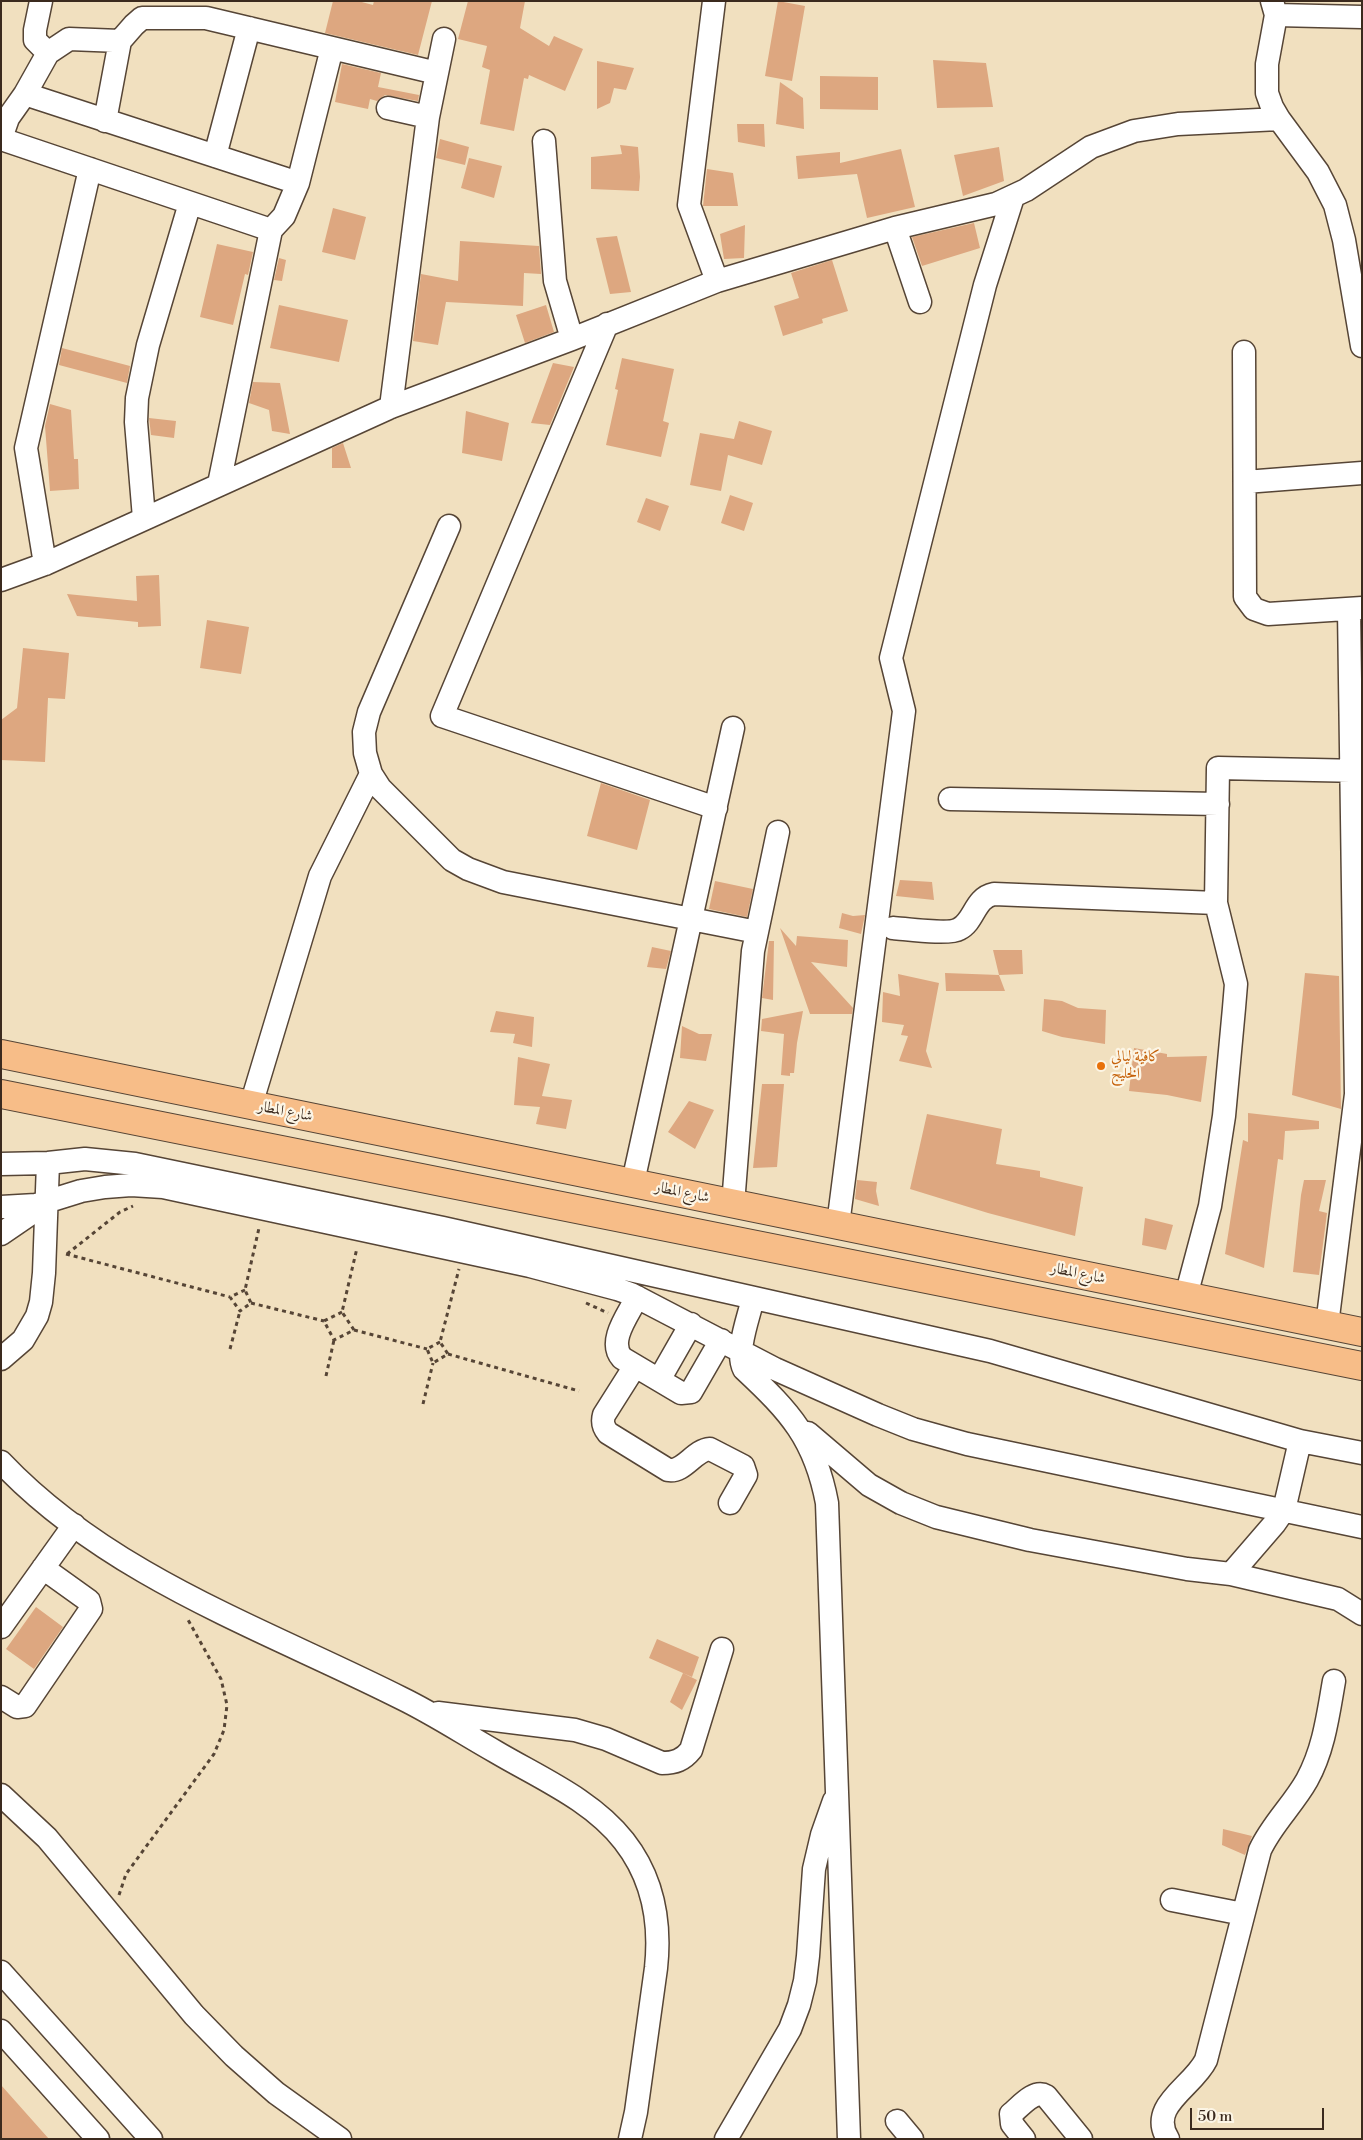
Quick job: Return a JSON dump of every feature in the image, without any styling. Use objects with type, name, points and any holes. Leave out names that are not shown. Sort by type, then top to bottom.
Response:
[{"type":"main road","name":"شارع المطار","points":[[1,1054],[1362,1332]]},
{"type":"main road","points":[[1,1094],[1362,1366]]},
{"type":"street","points":[[41,1],[35,30],[35,40],[48,53]]},
{"type":"street","points":[[714,1],[689,205],[717,281]]},
{"type":"street","points":[[1362,17],[1274,8],[1266,79],[1270,100],[1279,119],[1318,172],[1335,205],[1344,240],[1362,346]]},
{"type":"street","points":[[106,120],[120,42],[142,18],[206,18],[437,73]]},
{"type":"street","points":[[215,156],[250,28]]},
{"type":"street","points":[[120,42],[69,39],[48,53],[25,94],[8,118],[1,138],[270,230]]},
{"type":"street","points":[[391,406],[428,117],[444,39]]},
{"type":"street","points":[[218,484],[270,230],[284,216],[298,183],[332,48]]},
{"type":"street","points":[[25,94],[298,183]]},
{"type":"street","points":[[388,108],[428,117]]},
{"type":"street","points":[[1,580],[45,564],[391,406],[572,339],[717,281],[895,228],[996,204],[1013,197],[1091,147],[1134,131],[1178,124],[1279,119]]},
{"type":"street","points":[[544,141],[555,281],[572,339]]},
{"type":"street","points":[[45,564],[26,448],[90,169]]},
{"type":"street","points":[[838,1225],[904,711],[891,658],[985,285],[1013,197]]},
{"type":"street","points":[[144,518],[136,422],[137,398],[148,345],[190,203]]},
{"type":"street","points":[[895,228],[920,302]]},
{"type":"street","points":[[607,324],[442,716],[716,808]]},
{"type":"street","points":[[1244,352],[1244,590],[1248,604],[1254,610],[1268,614],[1355,609],[1357,772],[1356,1094],[1327,1325]]},
{"type":"street","points":[[1245,482],[1362,473]]},
{"type":"street","points":[[449,526],[369,712],[364,732],[365,753],[371,774],[380,788],[452,860],[468,869],[504,882],[756,932]]},
{"type":"street","points":[[633,1182],[733,728]]},
{"type":"street","points":[[1186,1296],[1210,1206],[1224,1116],[1236,984],[1216,903],[1218,768],[1357,772]]},
{"type":"street","points":[[251,1105],[320,876],[371,774]]},
{"type":"street","points":[[950,799],[1218,804]]},
{"type":"street","points":[[733,1204],[753,951],[778,832]]},
{"type":"street","points":[[893,928],[959,930],[964,926],[980,900],[989,895],[998,894],[1216,903]]},
{"type":"street","points":[[1,1164],[85,1160],[135,1164],[443,1228],[990,1351],[1300,1441],[1362,1453]]},
{"type":"street","points":[[1,1359],[23,1340],[37,1316],[44,1288],[48,1163]]},
{"type":"street","points":[[1,1207],[26,1207],[47,1203],[81,1191],[105,1186],[131,1185],[163,1188],[530,1266],[617,1288],[731,1344],[775,1368],[887,1418],[949,1440],[1362,1527]]},
{"type":"street","points":[[1,1234],[47,1203]]},
{"type":"street","points":[[638,1297],[616,1341],[617,1350],[622,1358],[681,1393],[688,1394],[731,1344],[754,1298]]},
{"type":"street","points":[[659,1380],[691,1324]]},
{"type":"street","points":[[731,1344],[744,1369],[797,1424],[869,1485],[902,1503],[936,1517],[1030,1540],[1187,1569],[1230,1574],[1338,1599],[1362,1614]]},
{"type":"street","points":[[635,1366],[604,1415],[605,1429],[608,1433],[668,1470],[676,1470],[701,1451],[710,1449],[743,1466],[746,1475],[730,1503]]},
{"type":"street","points":[[797,1424],[817,1462],[827,1503],[849,2139]]},
{"type":"street","points":[[1230,1574],[1275,1523],[1284,1510],[1300,1441]]},
{"type":"street","points":[[1,1462],[36,1495],[74,1525],[170,1587],[402,1698],[593,1810],[610,1824],[625,1841],[647,1880],[658,1924],[659,1946],[636,2112],[630,2139]]},
{"type":"street","points":[[4,1619],[74,1525]]},
{"type":"street","points":[[1,1697],[17,1707],[25,1706],[90,1609],[89,1601],[43,1568]]},
{"type":"street","points":[[427,1712],[575,1730],[606,1739],[662,1763],[670,1763],[678,1761],[691,1750],[722,1649]]},
{"type":"street","points":[[1168,2139],[1162,2125],[1162,2116],[1172,2100],[1196,2076],[1206,2060],[1257,1860],[1264,1841],[1306,1782],[1317,1759],[1325,1734],[1334,1681]]},
{"type":"street","points":[[726,2139],[790,2029],[799,2005],[807,1964],[814,1869],[822,1835],[838,1788]]},
{"type":"street","points":[[1,1795],[43,1834],[194,2015],[234,2056],[276,2093],[340,2139]]},
{"type":"street","points":[[1172,1900],[1244,1914]]},
{"type":"street","points":[[1,1972],[152,2139]]},
{"type":"street","points":[[1,2031],[98,2139]]},
{"type":"street","points":[[1024,2139],[1012,2124],[1010,2118],[1014,2112],[1037,2094],[1046,2096],[1081,2139]]},
{"type":"street","points":[[897,2121],[912,2139]]},
{"type":"path","points":[[67,1254],[120,1212],[136,1205]]},
{"type":"path","points":[[260,1222],[245,1290],[251,1302],[324,1321],[342,1312]]},
{"type":"path","points":[[354,1330],[342,1312],[358,1242]]},
{"type":"path","points":[[45,1248],[230,1297],[240,1311]]},
{"type":"path","points":[[334,1340],[354,1330],[427,1349],[440,1342],[459,1266],[468,1269]]},
{"type":"path","points":[[230,1297],[245,1290]]},
{"type":"path","points":[[230,1349],[240,1311],[251,1302]]},
{"type":"path","points":[[581,1302],[606,1311],[625,1322]]},
{"type":"path","points":[[324,1321],[334,1340],[326,1376]]},
{"type":"path","points":[[440,1342],[448,1354],[579,1391]]},
{"type":"path","points":[[423,1404],[433,1363],[427,1349]]},
{"type":"path","points":[[433,1363],[448,1354]]},
{"type":"path","points":[[120,1925],[118,1899],[126,1874],[214,1754],[220,1742],[226,1718],[225,1692],[221,1679],[170,1587]]},
{"type":"building","points":[[333,1],[358,1],[373,5],[374,1],[432,1],[418,55],[325,33]]},
{"type":"building","points":[[468,1],[525,1],[520,28],[549,46],[554,36],[583,49],[565,91],[529,75],[528,79],[524,78],[514,131],[480,124],[490,70],[482,67],[487,46],[458,39]]},
{"type":"building","points":[[778,1],[805,6],[792,81],[765,76]]},
{"type":"building","points":[[933,60],[986,63],[993,107],[937,108]]},
{"type":"building","points":[[597,61],[634,68],[626,90],[614,88],[610,103],[597,109]]},
{"type":"building","points":[[342,64],[381,73],[378,87],[419,95],[418,101],[385,95],[377,101],[370,99],[368,109],[335,102]]},
{"type":"building","points":[[820,76],[878,77],[878,110],[820,109]]},
{"type":"building","points":[[780,82],[803,98],[804,129],[776,124]]},
{"type":"building","points":[[737,124],[764,124],[765,147],[738,142]]},
{"type":"building","points":[[440,139],[469,147],[465,165],[436,158]]},
{"type":"building","points":[[620,145],[638,147],[639,191],[591,189],[591,157],[622,154]]},
{"type":"building","points":[[999,147],[1004,181],[963,196],[954,155]]},
{"type":"building","points":[[901,149],[915,207],[867,218],[857,174],[798,179],[796,156],[840,152],[840,163]]},
{"type":"building","points":[[469,158],[502,166],[494,198],[461,188]]},
{"type":"building","points":[[707,169],[733,173],[738,206],[703,206]]},
{"type":"building","points":[[333,208],[366,217],[355,260],[322,252]]},
{"type":"building","points":[[974,223],[980,248],[922,266],[912,237]]},
{"type":"building","points":[[745,225],[744,258],[724,259],[720,234]]},
{"type":"building","points":[[617,236],[631,292],[610,294],[596,238]]},
{"type":"building","points":[[460,241],[539,246],[541,274],[524,273],[523,306],[446,302],[438,345],[413,341],[421,274],[458,281]]},
{"type":"building","points":[[217,244],[253,252],[248,275],[245,274],[233,325],[200,317]]},
{"type":"building","points":[[279,258],[286,260],[282,281],[274,280]]},
{"type":"building","points":[[832,260],[848,311],[822,319],[823,323],[783,336],[774,306],[799,298],[791,273]]},
{"type":"building","points":[[279,305],[348,320],[339,362],[270,348]]},
{"type":"building","points":[[546,305],[554,332],[525,343],[516,315]]},
{"type":"building","points":[[62,348],[130,366],[127,383],[59,365]]},
{"type":"building","points":[[622,358],[674,369],[663,421],[669,423],[661,457],[606,445],[618,390],[615,389]]},
{"type":"building","points":[[553,363],[574,367],[550,425],[531,423]]},
{"type":"building","points":[[253,382],[280,383],[290,434],[272,431],[269,410],[249,403]]},
{"type":"building","points":[[50,404],[71,410],[74,459],[78,459],[79,489],[50,491],[45,426]]},
{"type":"building","points":[[466,411],[509,423],[502,461],[462,453]]},
{"type":"building","points":[[149,418],[176,421],[174,438],[151,435]]},
{"type":"building","points":[[739,421],[772,431],[762,465],[728,455],[721,491],[690,485],[700,433],[734,439]]},
{"type":"building","points":[[343,443],[351,468],[332,468],[332,448]]},
{"type":"building","points":[[730,495],[753,503],[744,531],[721,523]]},
{"type":"building","points":[[646,498],[669,506],[660,531],[637,522]]},
{"type":"building","points":[[159,575],[161,626],[138,627],[138,622],[77,616],[67,594],[137,601],[136,576]]},
{"type":"building","points":[[207,620],[249,627],[241,674],[200,668]]},
{"type":"building","points":[[23,648],[69,653],[65,699],[48,698],[45,762],[1,760],[1,720],[17,708]]},
{"type":"building","points":[[601,783],[650,800],[637,850],[587,836]]},
{"type":"building","points":[[900,880],[932,882],[934,900],[896,896]]},
{"type":"building","points":[[715,881],[753,889],[747,917],[709,909]]},
{"type":"building","points":[[842,913],[853,916],[865,915],[861,934],[839,928]]},
{"type":"building","points":[[780,928],[796,946],[797,936],[848,940],[847,967],[811,962],[853,1008],[852,1014],[810,1014]]},
{"type":"building","points":[[769,941],[774,941],[773,1000],[762,998]]},
{"type":"building","points":[[652,947],[671,951],[666,969],[647,967]]},
{"type":"building","points":[[993,950],[1022,950],[1023,974],[999,975]]},
{"type":"building","points":[[945,973],[999,975],[1005,991],[946,991]]},
{"type":"building","points":[[1305,973],[1339,976],[1341,1109],[1292,1095]]},
{"type":"building","points":[[898,974],[939,983],[926,1051],[932,1068],[899,1061],[908,1036],[901,1035],[904,1025],[882,1022],[883,992],[900,996]]},
{"type":"building","points":[[1044,999],[1062,1001],[1078,1008],[1106,1010],[1105,1044],[1062,1037],[1042,1031]]},
{"type":"building","points":[[496,1011],[534,1017],[532,1047],[513,1043],[515,1034],[490,1032]]},
{"type":"building","points":[[803,1011],[794,1073],[790,1073],[790,1076],[781,1075],[784,1034],[761,1031],[762,1019]]},
{"type":"building","points":[[682,1026],[699,1034],[712,1034],[706,1061],[680,1058]]},
{"type":"building","points":[[1134,1048],[1167,1054],[1167,1057],[1207,1056],[1201,1102],[1167,1095],[1129,1091]]},
{"type":"building","points":[[518,1057],[550,1064],[542,1096],[572,1100],[566,1129],[536,1124],[540,1107],[514,1105]]},
{"type":"building","points":[[762,1084],[784,1084],[777,1167],[753,1168]]},
{"type":"building","points":[[689,1101],[714,1110],[695,1149],[668,1132]]},
{"type":"building","points":[[1248,1113],[1319,1121],[1319,1129],[1285,1131],[1283,1160],[1278,1159],[1264,1268],[1225,1254],[1243,1140],[1248,1142]]},
{"type":"building","points":[[927,1114],[1002,1129],[996,1164],[1040,1171],[1040,1177],[1083,1187],[1075,1236],[988,1213],[910,1189]]},
{"type":"building","points":[[857,1180],[877,1182],[876,1191],[879,1206],[855,1199]]},
{"type":"building","points":[[1304,1180],[1326,1180],[1319,1211],[1327,1213],[1319,1275],[1293,1272]]},
{"type":"building","points":[[1145,1218],[1173,1225],[1166,1250],[1142,1245]]},
{"type":"building","points":[[36,1607],[63,1627],[34,1669],[6,1649]]},
{"type":"building","points":[[657,1639],[699,1657],[692,1677],[649,1658]]},
{"type":"building","points":[[683,1673],[697,1680],[682,1710],[670,1702]]},
{"type":"building","points":[[1223,1829],[1252,1836],[1245,1855],[1222,1845]]},
{"type":"building","points":[[1,2085],[49,2139],[1,2139]]},
{"type":"place","name":"كافية ليالي الخليج","points":[[1101,1066]]}]
